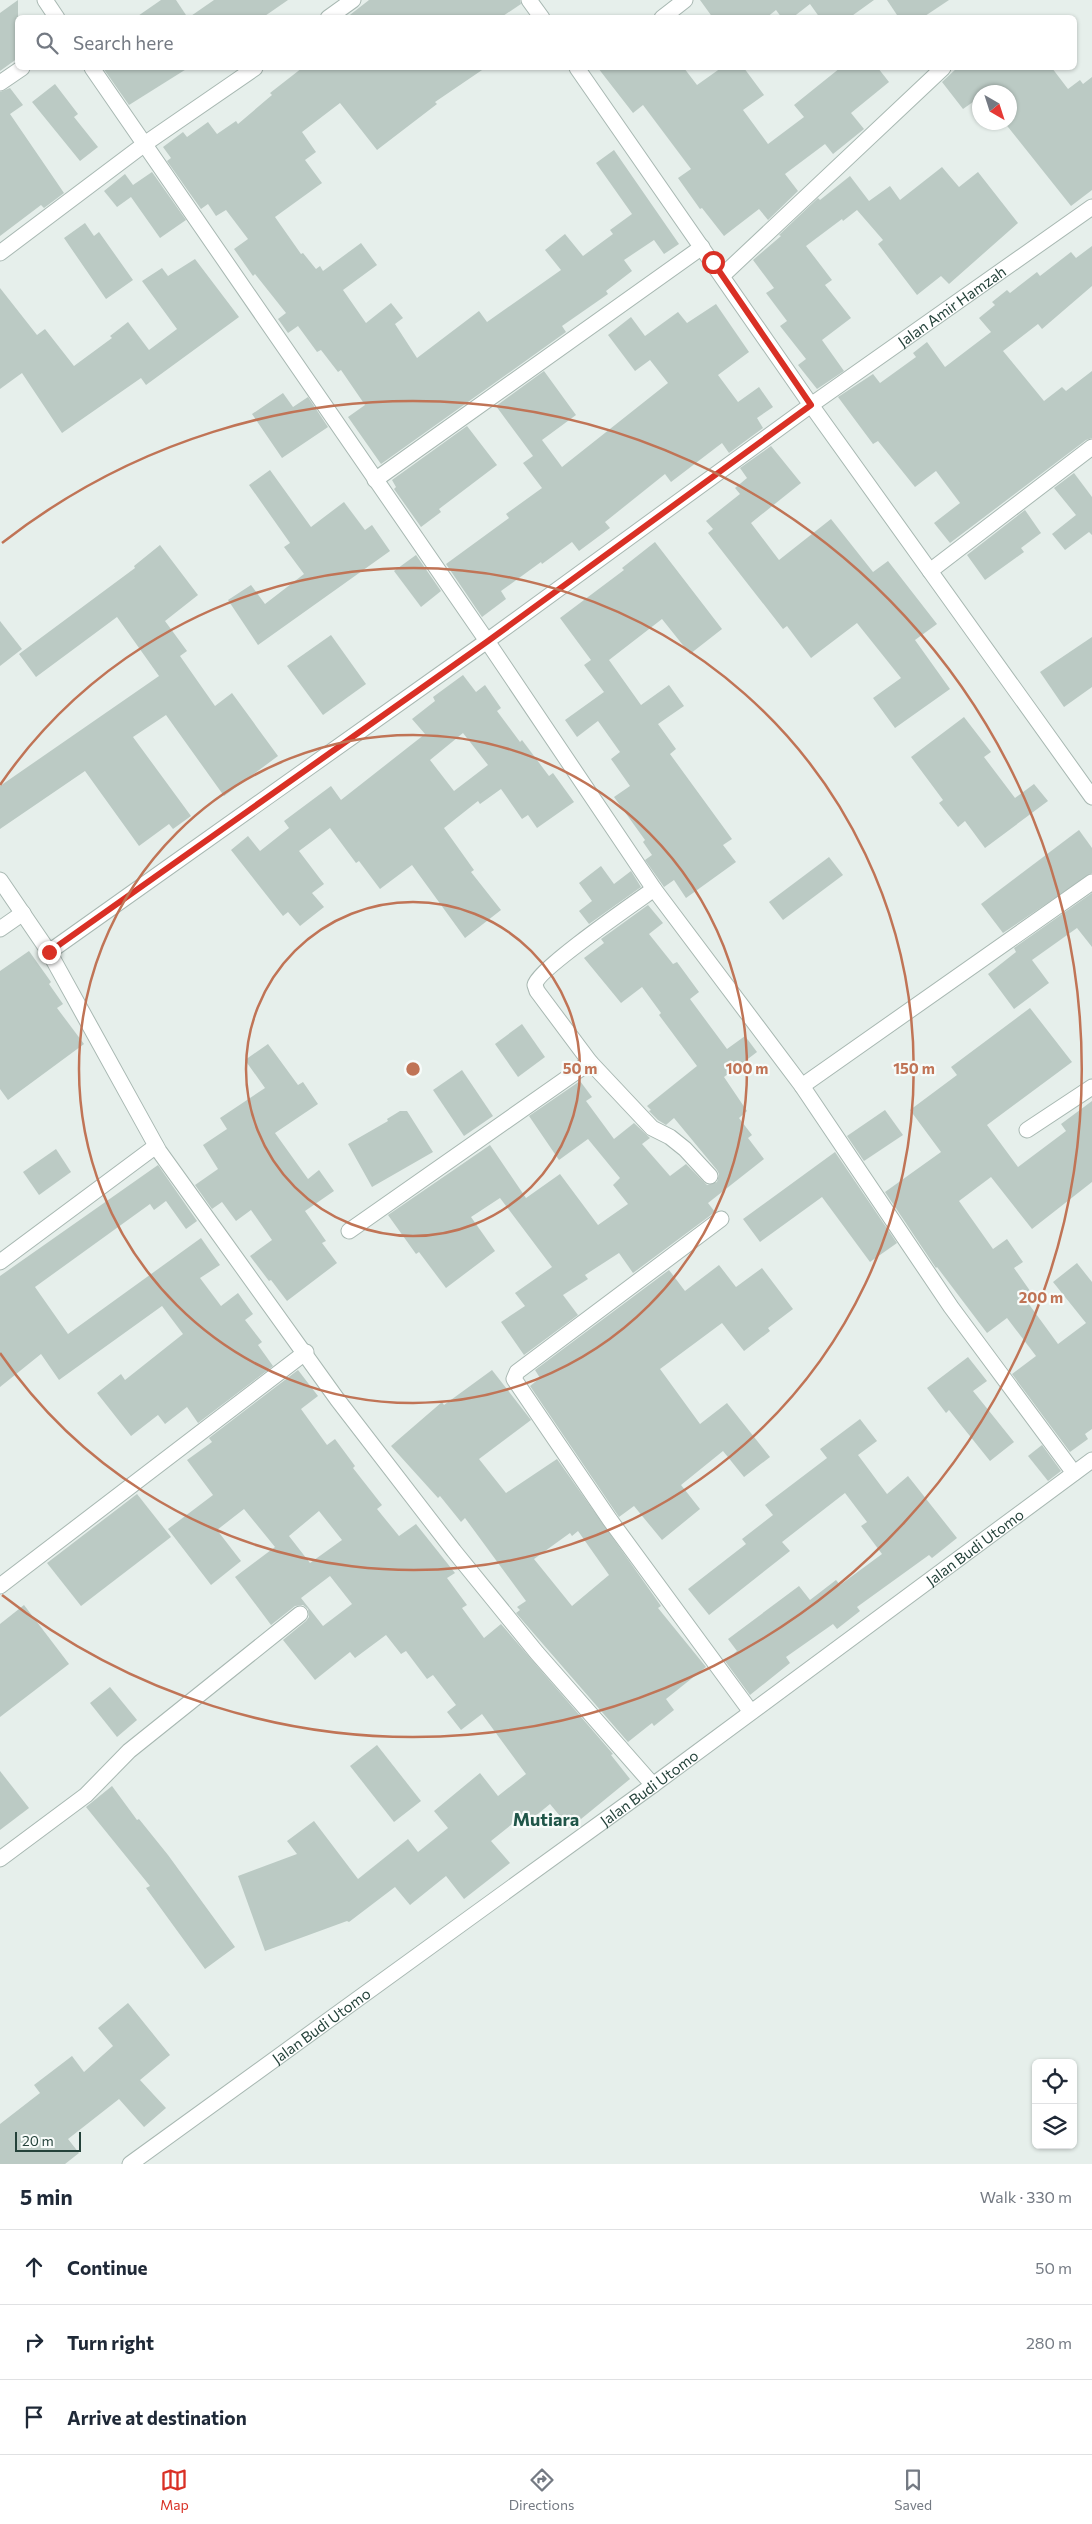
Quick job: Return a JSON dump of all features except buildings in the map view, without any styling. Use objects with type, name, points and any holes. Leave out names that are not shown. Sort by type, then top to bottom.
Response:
[{"type":"street","points":[[45,0],[55,15]]},
{"type":"street","points":[[332,15],[353,0]]},
{"type":"street","points":[[530,0],[540,15]]},
{"type":"street","points":[[666,15],[685,0]]},
{"type":"street","points":[[0,83],[19,70]]},
{"type":"street","points":[[93,70],[488,641],[654,889],[802,1086],[951,1307],[1074,1473]]},
{"type":"street","points":[[0,253],[146,144],[252,70]]},
{"type":"street","points":[[585,70],[702,247],[811,405],[1092,797]]},
{"type":"street","points":[[722,276],[941,70]]},
{"type":"street","name":"Jalan Amir Hamzah","points":[[49,952],[488,641],[811,405],[1092,207]]},
{"type":"street","points":[[375,480],[702,247]]},
{"type":"street","points":[[930,571],[1092,447]]},
{"type":"street","points":[[0,880],[49,952],[156,1146],[306,1352],[337,1398],[454,1551],[537,1653],[653,1785]]},
{"type":"street","points":[[802,1086],[1092,882]]},
{"type":"street","points":[[654,889],[557,960],[536,980],[537,991],[590,1062],[652,1128],[670,1137],[685,1149],[710,1176]]},
{"type":"street","points":[[0,929],[23,913]]},
{"type":"street","points":[[349,1231],[590,1062]]},
{"type":"street","points":[[1027,1130],[1092,1087]]},
{"type":"street","points":[[0,1262],[156,1146]]},
{"type":"street","points":[[721,1219],[517,1372],[514,1379],[610,1520],[751,1712]]},
{"type":"street","points":[[0,1586],[306,1352]]},
{"type":"street","name":"Jalan Budi Utomo","points":[[130,2164],[653,1785],[1092,1460]]},
{"type":"street","points":[[0,1859],[86,1795],[129,1751],[300,1614]]},
{"type":"district","name":"Mutiara","points":[[546,1819]]},
{"type":"route","points":[[49,952],[488,641],[811,405],[713,262]]}]
